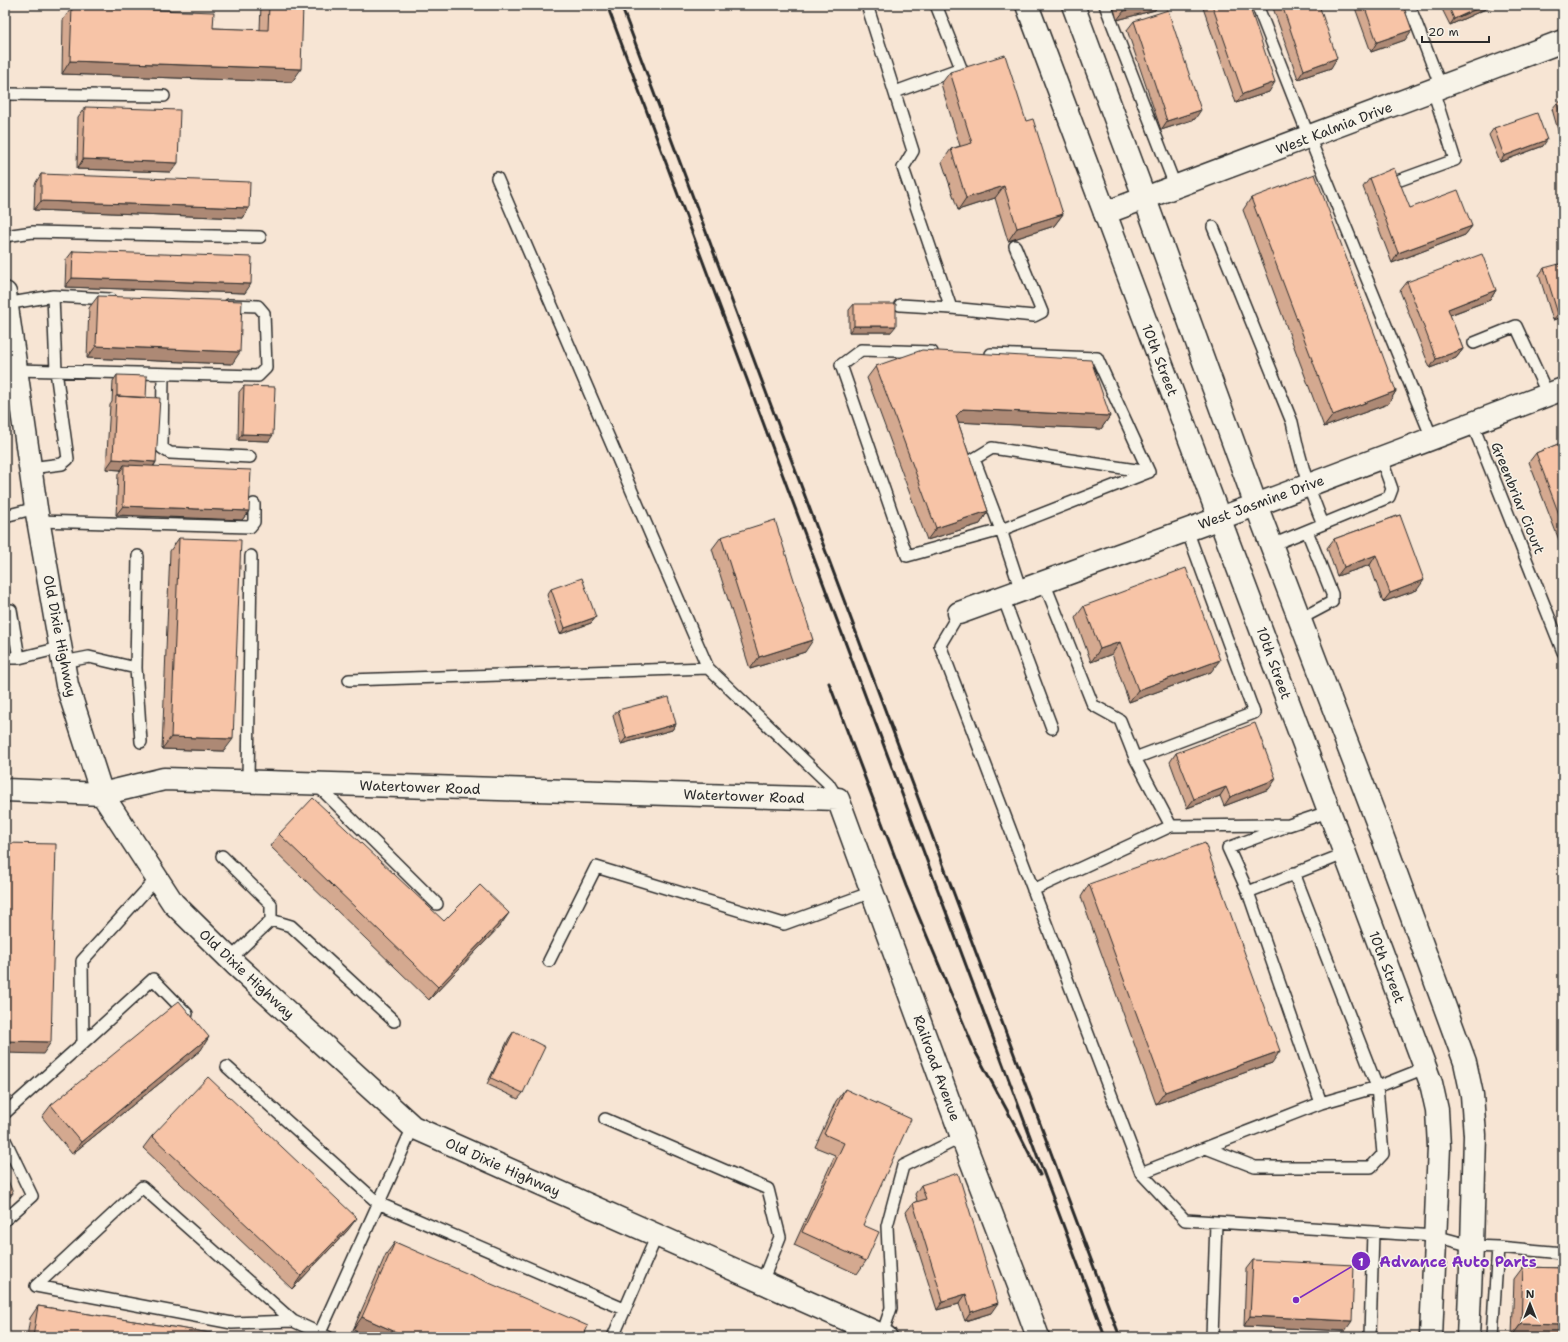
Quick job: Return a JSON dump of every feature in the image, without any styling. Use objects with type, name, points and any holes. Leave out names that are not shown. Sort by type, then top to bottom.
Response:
[{"type":"street","name":"10th Street","points":[[1027,5],[1220,518],[1328,812],[1431,1082],[1437,1110],[1439,1147],[1431,1337]]},
{"type":"street","points":[[1073,5],[1256,505],[1380,827],[1465,1062],[1472,1095],[1475,1136],[1468,1337]]},
{"type":"street","name":"West Kalmia Drive","points":[[1105,213],[1176,188],[1563,41]]},
{"type":"street","name":"Old Dixie Highway","points":[[6,300],[13,378],[67,685],[102,794],[173,903],[230,958],[413,1127],[762,1282],[874,1334]]},
{"type":"street","name":"West Jasmine Drive","points":[[959,613],[1256,505],[1555,392]]},
{"type":"street","name":"Watertower Road","points":[[5,790],[102,794],[164,779],[838,799]]},
{"type":"street","name":"Railroad Avenue","points":[[838,799],[962,1137],[1038,1337]]},
{"type":"lane","points":[[867,5],[913,151],[903,168],[951,308]]},
{"type":"lane","points":[[895,92],[961,68],[936,5]]},
{"type":"lane","points":[[1105,5],[1176,188]]},
{"type":"lane","points":[[1257,5],[1309,137],[1432,438]]},
{"type":"lane","points":[[1400,180],[1455,160],[1437,89],[1408,5]]},
{"type":"lane","points":[[5,94],[164,96]]},
{"type":"lane","points":[[497,178],[708,668],[828,783],[838,799]]},
{"type":"lane","points":[[1213,227],[1292,422],[1297,447],[1308,485],[1323,524]]},
{"type":"lane","points":[[5,236],[33,232],[260,237]]},
{"type":"lane","points":[[900,305],[1034,316],[1042,312],[1015,246]]},
{"type":"lane","points":[[6,300],[53,296],[124,300]]},
{"type":"lane","points":[[30,468],[62,464],[68,460],[56,371],[53,296]]},
{"type":"lane","points":[[13,378],[56,371],[258,376],[266,368],[264,313],[258,306],[218,304]]},
{"type":"lane","points":[[1474,343],[1516,326],[1555,392]]},
{"type":"lane","points":[[940,353],[861,350],[841,365],[907,556],[1001,530],[1149,472]]},
{"type":"lane","points":[[979,354],[1097,358],[1149,472]]},
{"type":"lane","points":[[163,374],[162,448],[170,453],[250,457]]},
{"type":"lane","name":"Greenbriar Ciourt","points":[[1472,423],[1563,652]]},
{"type":"lane","points":[[1052,728],[1012,594],[1001,530],[974,460],[992,448],[1149,472]]},
{"type":"lane","points":[[1272,545],[1390,496],[1392,489],[1381,458]]},
{"type":"lane","points":[[5,516],[37,514],[250,527],[254,522],[254,504]]},
{"type":"lane","points":[[1135,758],[1254,713],[1187,530]]},
{"type":"lane","points":[[1300,619],[1332,602],[1332,594],[1307,531]]},
{"type":"lane","points":[[138,556],[136,668],[141,742]]},
{"type":"lane","points":[[248,781],[251,556]]},
{"type":"lane","points":[[1044,582],[1094,705],[1120,720],[1135,758],[1170,826]]},
{"type":"lane","points":[[12,610],[19,658]]},
{"type":"lane","points":[[959,613],[940,645],[1141,1173],[1186,1220],[1435,1236],[1472,1246],[1498,1246],[1563,1253]]},
{"type":"lane","points":[[5,658],[61,655],[89,657],[136,668]]},
{"type":"lane","points":[[349,680],[708,668]]},
{"type":"lane","points":[[316,783],[437,904]]},
{"type":"lane","points":[[1321,1103],[1248,892],[1228,848],[1328,812]]},
{"type":"lane","points":[[1033,890],[1170,826],[1289,825]]},
{"type":"lane","points":[[1248,892],[1344,854]]},
{"type":"lane","points":[[222,856],[271,904],[271,920],[230,958]]},
{"type":"lane","points":[[549,962],[596,867],[784,924],[872,892]]},
{"type":"lane","points":[[1206,1148],[1255,1167],[1370,1167],[1384,1154],[1377,1087],[1294,873]]},
{"type":"lane","points":[[83,1043],[82,962],[157,878]]},
{"type":"lane","points":[[271,920],[291,926],[394,1021]]},
{"type":"lane","points":[[5,1114],[153,979],[195,1022]]},
{"type":"lane","points":[[227,1067],[378,1203],[624,1309]]},
{"type":"lane","points":[[1141,1173],[1321,1103],[1377,1087],[1425,1068]]},
{"type":"lane","points":[[605,1119],[768,1189],[780,1237],[762,1282]]},
{"type":"lane","points":[[293,1321],[232,1323],[36,1286],[142,1187],[293,1321],[322,1336],[378,1203],[413,1127]]},
{"type":"lane","points":[[874,1334],[891,1308],[886,1226],[903,1166],[962,1137]]},
{"type":"lane","points":[[5,1140],[32,1196],[5,1220]]},
{"type":"lane","points":[[1212,1337],[1216,1223]]},
{"type":"lane","points":[[1370,1337],[1373,1232]]},
{"type":"lane","points":[[613,1337],[657,1235]]},
{"type":"lane","points":[[1492,1337],[1498,1246]]},
{"type":"building","points":[[269,5],[303,5],[301,69],[70,61],[72,7],[214,12],[213,28],[268,30]]},
{"type":"building","points":[[1122,5],[1146,5],[1124,11]]},
{"type":"building","points":[[1212,5],[1249,5],[1275,82],[1243,94]]},
{"type":"building","points":[[1282,5],[1319,5],[1337,58],[1304,70]]},
{"type":"building","points":[[1364,5],[1403,5],[1412,30],[1377,42]]},
{"type":"building","points":[[1448,5],[1485,5],[1454,19]]},
{"type":"building","points":[[1168,10],[1201,110],[1167,121],[1134,21]]},
{"type":"building","points":[[1005,55],[1026,121],[1033,119],[1063,214],[1017,228],[1004,186],[966,198],[951,149],[972,143],[950,72]]},
{"type":"building","points":[[1563,101],[1563,126],[1557,103]]},
{"type":"building","points":[[85,107],[180,110],[178,163],[83,159]]},
{"type":"building","points":[[1537,113],[1547,140],[1504,156],[1494,128]]},
{"type":"building","points":[[1394,168],[1410,208],[1458,190],[1472,226],[1398,253],[1370,178]]},
{"type":"building","points":[[41,174],[250,182],[249,208],[41,201]]},
{"type":"building","points":[[1315,174],[1396,391],[1333,415],[1251,198]]},
{"type":"building","points":[[73,251],[252,257],[251,284],[72,278]]},
{"type":"building","points":[[1482,254],[1496,290],[1448,309],[1463,349],[1436,359],[1407,282]]},
{"type":"building","points":[[1563,263],[1563,312],[1558,314],[1544,268]]},
{"type":"building","points":[[98,296],[242,301],[240,352],[96,346]]},
{"type":"building","points":[[854,304],[896,304],[896,326],[854,326]]},
{"type":"building","points":[[922,350],[1091,360],[1110,416],[963,409],[956,416],[988,511],[936,528],[876,366]]},
{"type":"building","points":[[117,375],[147,376],[146,398],[117,396]]},
{"type":"building","points":[[244,386],[275,387],[273,435],[242,434]]},
{"type":"building","points":[[116,396],[160,398],[156,462],[113,459]]},
{"type":"building","points":[[1563,442],[1563,525],[1536,453]]},
{"type":"building","points":[[124,465],[251,470],[249,511],[123,506]]},
{"type":"building","points":[[1400,515],[1424,580],[1390,593],[1376,555],[1344,567],[1334,539]]},
{"type":"building","points":[[775,520],[813,640],[759,657],[721,537]]},
{"type":"building","points":[[179,538],[241,540],[233,739],[171,737]]},
{"type":"building","points":[[1186,568],[1220,660],[1138,690],[1120,642],[1100,649],[1084,606]]},
{"type":"building","points":[[582,578],[596,617],[565,628],[551,589]]},
{"type":"building","points":[[669,697],[676,724],[626,738],[618,710]]},
{"type":"building","points":[[1255,723],[1276,779],[1230,797],[1226,787],[1194,799],[1176,753]]},
{"type":"building","points":[[313,798],[444,921],[480,885],[509,913],[438,987],[279,834]]},
{"type":"building","points":[[5,843],[56,844],[51,1042],[5,1041]]},
{"type":"building","points":[[1205,843],[1280,1051],[1165,1092],[1089,884]]},
{"type":"building","points":[[179,1001],[209,1037],[81,1142],[51,1105]]},
{"type":"building","points":[[514,1031],[545,1047],[523,1093],[491,1078]]},
{"type":"building","points":[[208,1077],[357,1218],[301,1276],[152,1136]]},
{"type":"building","points":[[845,1089],[911,1119],[863,1225],[879,1232],[866,1261],[802,1232],[844,1143],[824,1134]]},
{"type":"building","points":[[5,1173],[13,1193],[5,1196]]},
{"type":"building","points":[[958,1173],[998,1303],[971,1312],[966,1294],[943,1301],[913,1203],[926,1199],[921,1185]]},
{"type":"building","points":[[395,1242],[588,1326],[583,1337],[407,1337],[362,1317]]},
{"type":"building","points":[[1253,1260],[1354,1265],[1352,1321],[1250,1316]]},
{"type":"building","points":[[1523,1267],[1563,1268],[1563,1325],[1521,1324]]},
{"type":"building","points":[[38,1306],[236,1337],[33,1337]]},
{"type":"railway","points":[[607,5],[1105,1337]]},
{"type":"railway","points":[[621,5],[1120,1337]]},
{"type":"railway","points":[[829,683],[906,886],[975,1051],[1040,1175]]},
{"type":"place","name":"Advance Auto Parts","points":[[1296,1300]]}]
